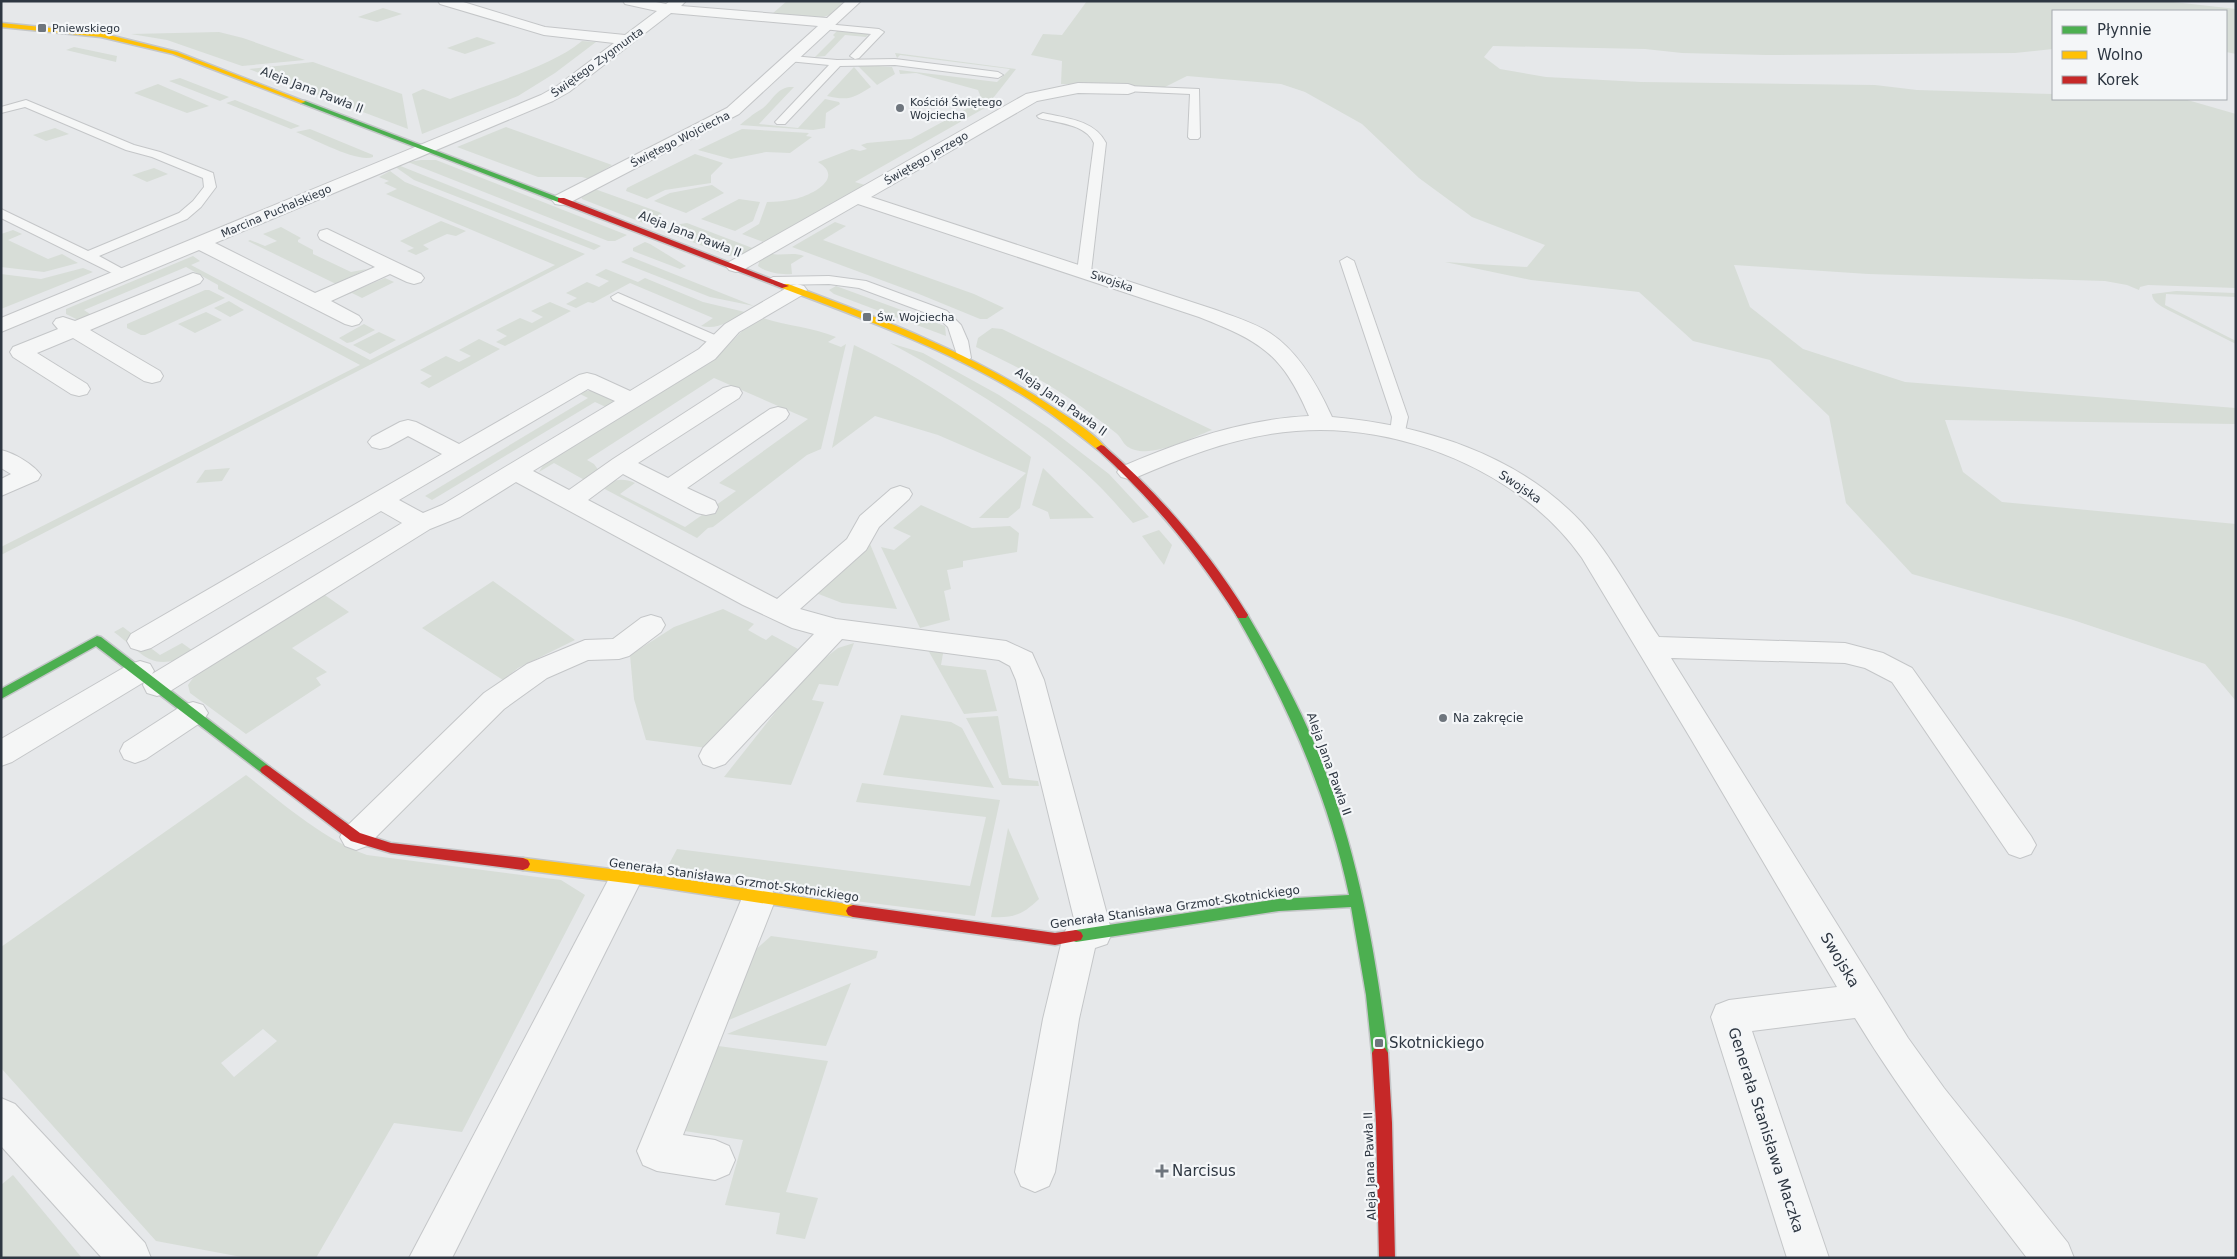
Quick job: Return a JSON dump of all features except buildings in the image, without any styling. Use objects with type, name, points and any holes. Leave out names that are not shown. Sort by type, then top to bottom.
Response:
[{"type":"street","points":[[445,1],[544,31],[627,40]]},
{"type":"street","points":[[630,1],[829,25]]},
{"type":"street","name":"Świętego Wojciecha","points":[[561,200],[733,111],[854,1]]},
{"type":"street","name":"Świętego Zygmunta","points":[[427,148],[556,93],[674,5]]},
{"type":"street","name":"Aleja Jana Pawła II","points":[[1,25],[102,35],[176,53],[797,290],[964,358],[1031,395],[1072,424],[1129,472],[1207,562],[1253,631],[1273,666],[1300,722],[1338,828],[1366,952],[1379,1043],[1387,1258]]},
{"type":"street","name":"Świętego Jerzego","points":[[736,266],[1032,97],[1078,88],[1128,89]]},
{"type":"street","name":"Marcina Puchalskiego","points":[[1,326],[427,148]]},
{"type":"street","name":"Swojska","points":[[857,198],[1206,313],[1269,342],[1290,363],[1315,403],[1323,423]]},
{"type":"street","points":[[327,235],[414,278]]},
{"type":"street","points":[[200,243],[352,320]]},
{"type":"street","points":[[315,301],[390,267]]},
{"type":"street","points":[[79,389],[21,352],[193,279]]},
{"type":"street","points":[[1,754],[149,678],[420,523],[452,511],[707,354],[732,328],[797,290]]},
{"type":"street","points":[[40,310],[152,376]]},
{"type":"street","points":[[141,641],[587,380],[631,400]]},
{"type":"street","points":[[569,501],[621,464],[731,393]]},
{"type":"street","points":[[669,489],[778,414]]},
{"type":"street","name":"Swojska","points":[[1129,472],[1180,450],[1226,436],[1276,427],[1323,423],[1398,433],[1432,443],[1502,473],[1533,493],[1557,513],[1573,530],[1595,560],[1651,647],[1895,1050],[1931,1101],[2053,1258]]},
{"type":"street","points":[[380,442],[408,427],[459,454]]},
{"type":"street","points":[[1,457],[29,475],[1,488]]},
{"type":"street","points":[[621,464],[706,507]]},
{"type":"street","points":[[516,472],[752,598],[802,621],[836,630],[984,647],[1006,651],[1022,660],[1030,680],[1088,935],[1061,1019],[1035,1172]]},
{"type":"street","points":[[780,611],[857,544],[869,522],[900,494]]},
{"type":"street","points":[[381,500],[420,523]]},
{"type":"street","points":[[356,837],[494,701],[537,671],[585,650],[619,649],[650,625]]},
{"type":"street","points":[[714,756],[804,660],[836,630]]},
{"type":"street","name":"Generała Stanisława Grzmot-Skotnickiego","points":[[1,695],[97,640],[149,678],[320,812],[356,837],[391,848],[628,877],[759,898],[1055,939],[1279,905],[1356,901]]},
{"type":"street","points":[[1651,647],[1845,652],[1873,660],[1902,675],[2020,845]]},
{"type":"street","points":[[135,751],[193,713]]},
{"type":"street","points":[[430,1258],[628,877]]},
{"type":"street","points":[[715,1160],[657,1151],[759,898]]},
{"type":"street","name":"Generała Stanisława Maczka","points":[[1808,1258],[1729,1017],[1864,1000]]},
{"type":"street","points":[[1,1117],[130,1258]]},
{"type":"lane","points":[[829,25],[879,32],[855,56]]},
{"type":"lane","points":[[863,48],[881,50]]},
{"type":"lane","points":[[792,59],[837,63],[895,62],[998,74]]},
{"type":"lane","points":[[781,122],[837,63]]},
{"type":"lane","points":[[1128,89],[1196,91],[1194,137]]},
{"type":"lane","points":[[1,110],[26,103],[130,148],[156,154],[209,176],[210,187],[197,204],[183,216],[87,256]]},
{"type":"lane","points":[[1043,116],[1081,126],[1099,137],[1100,143],[1084,272]]},
{"type":"lane","points":[[1,213],[125,274]]},
{"type":"lane","points":[[1347,260],[1400,418],[1398,433]]},
{"type":"lane","points":[[773,281],[829,280],[861,284],[942,314],[954,325],[964,358]]},
{"type":"lane","points":[[618,298],[719,342]]},
{"type":"shaded area","points":[[787,1],[845,1],[830,15],[823,17],[772,14]]},
{"type":"shaded area","points":[[1087,1],[2165,1],[2236,9],[2236,54],[2227,52],[2227,10],[2052,10],[2052,49],[2015,53],[1766,55],[1682,53],[1645,49],[1493,46],[1484,57],[1500,69],[1546,77],[1641,82],[1875,85],[1917,90],[2052,94],[2052,100],[2187,100],[2236,114],[2236,288],[2148,285],[2140,287],[2139,290],[2127,285],[2105,281],[1868,274],[1734,265],[1750,307],[1803,349],[1905,382],[2236,408],[2236,424],[1945,420],[1963,472],[2002,502],[2236,524],[2236,701],[2205,664],[2070,619],[1912,574],[1846,503],[1829,416],[1770,360],[1693,341],[1639,292],[1531,280],[1445,262],[1527,267],[1545,245],[1472,217],[1419,178],[1362,124],[1305,92],[1281,84],[1187,76],[1165,87],[1061,84],[1062,61],[1031,55],[1043,34],[1062,35]]},
{"type":"shaded area","points":[[383,8],[402,14],[377,22],[358,17]]},
{"type":"shaded area","points":[[837,31],[870,33],[866,37],[845,35],[825,56],[815,57],[835,37],[833,35]]},
{"type":"shaded area","points":[[219,32],[243,38],[305,60],[242,66],[167,40],[131,34]]},
{"type":"shaded area","points":[[477,37],[496,43],[465,54],[447,48]]},
{"type":"shaded area","points":[[582,41],[596,42],[555,73],[518,96],[422,134],[412,94],[423,89],[450,99],[537,67],[554,59]]},
{"type":"shaded area","points":[[74,47],[117,56],[116,62],[66,50]]},
{"type":"shaded area","points":[[895,53],[1016,69],[990,102],[982,100],[978,90],[916,73],[900,74],[899,70],[997,82],[1010,69],[900,55],[897,58]]},
{"type":"shaded area","points":[[313,62],[402,94],[408,129],[249,69]]},
{"type":"shaded area","points":[[858,66],[892,67],[895,74],[877,85]]},
{"type":"shaded area","points":[[854,67],[871,87],[851,98],[827,96]]},
{"type":"shaded area","points":[[180,78],[229,97],[220,101],[169,81]]},
{"type":"shaded area","points":[[158,84],[209,106],[187,113],[134,93]]},
{"type":"shaded area","points":[[794,87],[759,124],[798,128],[825,99],[839,102],[840,104],[826,113],[825,128],[813,130],[740,125],[764,107],[780,91]]},
{"type":"shaded area","points":[[235,100],[300,126],[291,129],[226,103]]},
{"type":"shaded area","points":[[979,102],[990,105],[855,182],[865,185],[766,243],[742,234],[759,224],[767,202],[785,201],[802,197],[823,185],[827,180],[828,174],[825,168],[818,162],[852,149],[860,151],[867,149],[861,145],[867,143],[911,139]]},
{"type":"shaded area","points":[[506,127],[612,165],[589,179],[582,177],[538,177],[457,147]]},
{"type":"shaded area","points":[[55,128],[69,134],[46,141],[33,135]]},
{"type":"shaded area","points":[[310,129],[373,155],[373,157],[366,158],[346,153],[296,132]]},
{"type":"shaded area","points":[[742,129],[809,133],[806,136],[812,137],[790,153],[766,152],[731,159],[698,150]]},
{"type":"shaded area","points":[[695,154],[723,163],[711,175],[711,183],[665,190],[647,199],[626,191],[627,188]]},
{"type":"shaded area","points":[[436,160],[627,235],[615,241],[608,241],[408,162]]},
{"type":"shaded area","points":[[398,165],[601,246],[594,250],[414,180],[394,166]]},
{"type":"shaded area","points":[[154,168],[168,174],[147,182],[132,175]]},
{"type":"shaded area","points":[[390,171],[405,182],[585,254],[1,555],[1,547],[360,365],[218,289],[218,285],[186,267],[84,310],[93,316],[80,321],[66,314],[66,309],[193,256],[200,261],[191,265],[370,360],[555,265],[386,194],[397,189],[384,183],[389,181],[379,177]]},
{"type":"shaded area","points":[[712,185],[724,193],[686,213],[654,201],[670,193]]},
{"type":"shaded area","points":[[592,188],[662,214],[646,224],[582,199],[581,196]]},
{"type":"shaded area","points":[[739,199],[760,202],[753,221],[735,231],[701,219]]},
{"type":"shaded area","points":[[441,221],[466,231],[456,236],[447,234],[423,245],[429,249],[416,255],[407,251],[414,248],[400,241]]},
{"type":"shaded area","points":[[835,222],[846,226],[823,240],[974,294],[1004,308],[987,319],[980,319],[919,294],[792,247]]},
{"type":"shaded area","points":[[687,223],[755,249],[744,255],[729,256],[666,232],[680,224]]},
{"type":"shaded area","points":[[281,227],[301,238],[298,242],[313,250],[313,254],[351,272],[367,269],[336,284],[248,241],[250,240],[265,246],[277,241],[263,234]]},
{"type":"shaded area","points":[[13,230],[22,234],[8,240],[48,259],[62,254],[78,263],[44,272],[1,267],[1,234]]},
{"type":"shaded area","points":[[645,242],[686,266],[680,269],[633,251],[633,248]]},
{"type":"shaded area","points":[[769,253],[804,256],[791,264],[792,274],[783,274],[770,272],[758,266],[760,259]]},
{"type":"shaded area","points":[[631,257],[754,306],[710,297],[621,262]]},
{"type":"shaded area","points":[[83,268],[93,272],[1,309],[1,274],[41,279]]},
{"type":"shaded area","points":[[606,269],[638,282],[645,278],[703,302],[745,312],[718,326],[701,326],[713,318],[630,283],[593,303],[588,302],[576,308],[566,304],[577,298],[566,293],[587,282],[599,287],[609,281],[595,275]]},
{"type":"shaded area","points":[[385,278],[394,282],[362,298],[352,293],[332,300]]},
{"type":"shaded area","points":[[836,286],[945,326],[946,336],[834,294],[829,290]]},
{"type":"shaded area","points":[[205,290],[225,298],[145,335],[127,328],[127,324]]},
{"type":"shaded area","points":[[2176,291],[2236,293],[2236,297],[2166,294],[2165,305],[2236,341],[2236,344],[2163,307],[2155,302],[2152,297],[2152,294]]},
{"type":"shaded area","points":[[229,301],[244,310],[230,317],[214,308]]},
{"type":"shaded area","points":[[550,302],[571,311],[505,346],[496,342],[507,336],[496,330],[520,318],[532,323],[543,317],[531,311]]},
{"type":"shaded area","points":[[206,312],[222,320],[195,333],[178,324]]},
{"type":"shaded area","points":[[763,318],[836,337],[828,342],[841,347],[846,344],[821,449],[807,455],[697,538],[601,487],[617,480],[635,483],[620,494],[685,527],[736,491],[719,483],[808,419],[714,378],[587,460],[594,464],[599,471],[588,482],[554,463],[539,472],[545,462],[721,353],[743,330]]},
{"type":"shaded area","points":[[364,324],[375,330],[352,342],[347,343],[339,338]]},
{"type":"shaded area","points":[[992,328],[1002,329],[1212,430],[1153,451],[1135,450],[1125,445],[1116,433],[1067,397],[1029,374],[976,347],[978,338]]},
{"type":"shaded area","points":[[379,332],[396,340],[370,354],[353,345]]},
{"type":"shaded area","points":[[479,339],[500,349],[429,388],[420,383],[432,376],[420,370],[446,356],[459,362],[471,356],[459,350]]},
{"type":"shaded area","points":[[890,343],[923,353],[999,395],[1049,428],[1109,474],[1149,517],[1133,523],[1094,481],[1047,441],[996,405]]},
{"type":"shaded area","points":[[854,345],[923,382],[989,426],[1031,457],[1020,508],[1008,518],[979,518],[1026,473],[938,435],[875,416],[832,448]]},
{"type":"shaded area","points":[[592,391],[613,402],[608,408],[595,402],[432,500],[425,496],[588,398],[576,392]]},
{"type":"shaded area","points":[[230,468],[222,481],[196,483],[205,470]]},
{"type":"shaded area","points":[[1043,468],[1094,518],[1050,519],[1048,512],[1032,505]]},
{"type":"shaded area","points":[[921,505],[972,528],[1010,526],[1019,533],[1017,552],[963,561],[963,567],[947,570],[951,589],[944,591],[950,620],[920,628],[881,547],[894,550],[911,536],[893,528]]},
{"type":"shaded area","points":[[1159,530],[1172,545],[1164,565],[1142,536]]},
{"type":"shaded area","points":[[870,544],[897,609],[842,603],[816,593]]},
{"type":"shaded area","points":[[493,581],[575,640],[518,668],[503,680],[422,628]]},
{"type":"shaded area","points":[[322,593],[349,612],[292,648],[327,672],[316,678],[321,685],[246,734],[190,693],[188,685],[198,671]]},
{"type":"shaded area","points":[[723,609],[754,624],[748,630],[766,640],[772,635],[798,649],[789,664],[707,748],[646,740],[634,699],[630,655],[674,627]]},
{"type":"shaded area","points":[[123,627],[160,655],[182,643],[196,653],[169,662],[151,660],[143,656],[114,632]]},
{"type":"shaded area","points":[[854,643],[838,686],[819,684],[812,700],[824,702],[791,785],[724,777],[807,672],[838,648]]},
{"type":"shaded area","points":[[944,648],[941,665],[986,670],[997,711],[964,714],[928,650]]},
{"type":"shaded area","points":[[901,715],[951,722],[962,728],[994,788],[883,775]]},
{"type":"shaded area","points":[[998,716],[1009,778],[1038,781],[1039,786],[1002,785],[966,718]]},
{"type":"shaded area","points":[[246,775],[319,830],[350,848],[367,855],[561,880],[585,895],[462,1132],[394,1123],[316,1258],[247,1258],[156,1241],[1,1068],[1,947]],"holes":[[[263,1029],[277,1041],[234,1077],[221,1063]]]},
{"type":"shaded area","points":[[862,783],[1000,800],[975,916],[799,894],[758,878],[668,866],[677,849],[970,886],[986,817],[856,802]]},
{"type":"shaded area","points":[[1008,828],[1039,899],[1028,909],[1012,916],[991,917]]},
{"type":"shaded area","points":[[771,936],[878,951],[876,958],[717,1025],[753,952]]},
{"type":"shaded area","points":[[851,983],[826,1046],[727,1034]]},
{"type":"shaded area","points":[[711,1045],[828,1061],[786,1192],[818,1198],[805,1239],[776,1234],[780,1213],[725,1205],[743,1140],[678,1130]]},
{"type":"shaded area","points":[[13,1175],[82,1258],[1,1258],[1,1185]]},
{"type":"traffic: fast","points":[[303,102],[561,200]]},
{"type":"traffic: fast","points":[[1242,615],[1271,665],[1297,717],[1319,771],[1337,825],[1353,881],[1365,938],[1374,995],[1380,1053]]},
{"type":"traffic: fast","points":[[1,695],[97,640],[266,770]]},
{"type":"traffic: fast","points":[[1076,936],[1279,905],[1356,901]]},
{"type":"traffic: slow","points":[[1,25],[101,35],[175,53],[303,102]]},
{"type":"traffic: slow","points":[[785,286],[869,318],[951,353],[1029,395],[1066,420],[1101,448]]},
{"type":"traffic: slow","points":[[523,864],[650,880],[853,911]]},
{"type":"traffic: jam","points":[[561,200],[785,286]]},
{"type":"traffic: jam","points":[[1101,448],[1122,466],[1178,526],[1242,615]]},
{"type":"traffic: jam","points":[[266,770],[356,837],[391,848],[523,864]]},
{"type":"traffic: jam","points":[[853,911],[1055,939],[1076,936]]},
{"type":"traffic: jam","points":[[1380,1053],[1384,1123],[1387,1258]]},
{"type":"place","name":"Pniewskiego","points":[[42,28]]},
{"type":"place","name":"Kościół Świętego Wojciecha","points":[[900,108]]},
{"type":"place","name":"Św. Wojciecha","points":[[867,317]]},
{"type":"place","name":"Na zakręcie","points":[[1443,718]]},
{"type":"place","name":"Skotnickiego","points":[[1379,1043]]},
{"type":"place","name":"Narcisus","points":[[1162,1171]]}]
